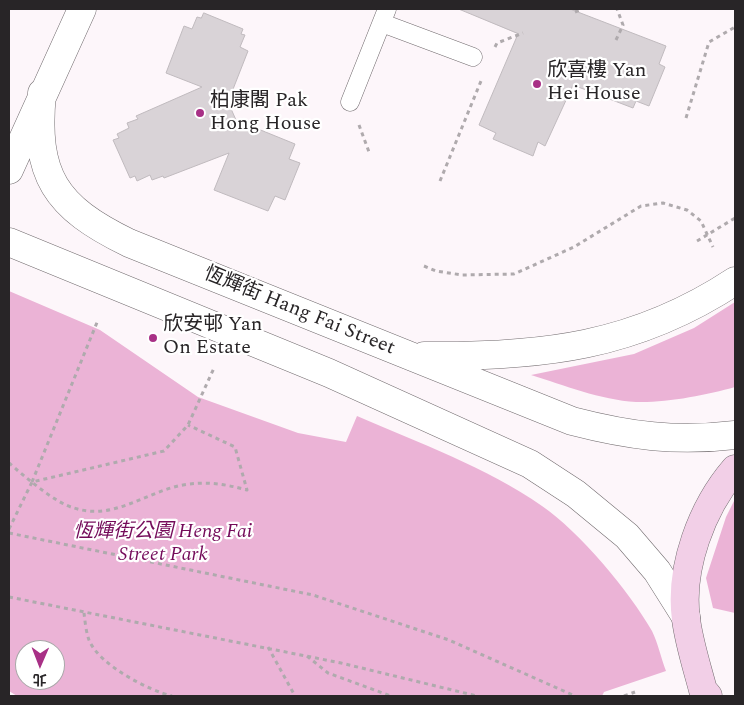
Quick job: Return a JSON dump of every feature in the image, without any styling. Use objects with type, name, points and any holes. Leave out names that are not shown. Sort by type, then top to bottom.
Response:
[{"type":"main road","points":[[705,694],[691,645],[686,617],[686,583],[692,552],[706,513],[735,469]]},
{"type":"street","points":[[9,170],[42,93],[82,9]]},
{"type":"street","name":"恆輝街 Hang Fai Street","points":[[42,93],[40,148],[50,178],[68,204],[96,227],[129,243],[572,421],[621,434],[666,438],[735,435]]},
{"type":"street","points":[[9,242],[329,373],[530,464],[576,494],[627,536],[657,571],[686,617]]},
{"type":"street","points":[[407,356],[494,356],[583,345],[624,334],[661,321],[697,304],[735,281]]},
{"type":"lane","points":[[350,102],[385,16],[472,57]]},
{"type":"path","points":[[575,12],[582,9]]},
{"type":"path","points":[[616,40],[623,25],[617,9]]},
{"type":"path","points":[[686,118],[709,42],[735,27]]},
{"type":"path","points":[[494,50],[497,43],[523,34]]},
{"type":"path","points":[[440,181],[485,72]]},
{"type":"path","points":[[424,266],[436,271],[485,276],[514,274],[574,247],[641,206],[662,204],[687,210],[701,221],[713,247]]},
{"type":"path","points":[[697,241],[735,218]]},
{"type":"path","points":[[9,529],[32,482],[98,320]]},
{"type":"path","points":[[32,482],[164,451],[188,425],[214,368]]},
{"type":"path","points":[[9,463],[32,482],[73,508],[101,513],[182,485],[216,482],[247,490],[235,447],[188,425]]},
{"type":"path","points":[[9,533],[313,595],[449,640],[575,696]]},
{"type":"path","points":[[9,597],[306,655],[477,696]]},
{"type":"path","points":[[84,613],[90,641],[113,668],[154,692],[172,696]]},
{"type":"path","points":[[268,647],[295,696]]},
{"type":"path","points":[[306,655],[328,674],[391,696]]},
{"type":"path","points":[[624,696],[635,692]]},
{"type":"green space","name":"恆輝街公園 Heng Fai Street Park","points":[[9,291],[100,330],[198,397],[298,433],[346,442],[357,416],[452,457],[521,492],[557,517],[603,563],[652,631],[666,671],[604,692],[602,696],[17,696],[9,691]]},
{"type":"green space","points":[[735,302],[735,387],[686,398],[636,402],[596,395],[531,375],[634,354],[694,328]]},
{"type":"green space","points":[[735,499],[735,613],[713,608],[706,578],[726,517]]},
{"type":"building","name":"欣喜樓 Yan Hei House","points":[[459,9],[570,9],[666,46],[659,64],[665,67],[649,106],[636,101],[633,108],[573,85],[545,146],[538,142],[533,156],[493,139],[496,133],[479,125],[518,34]]},
{"type":"building","name":"柏康閣 Pak Hong House","points":[[204,13],[243,29],[241,34],[245,35],[240,47],[248,51],[228,102],[236,120],[295,144],[289,159],[300,163],[285,200],[275,196],[268,211],[214,190],[229,153],[164,178],[163,176],[152,180],[150,175],[137,181],[135,176],[130,178],[113,140],[119,138],[117,134],[129,128],[127,123],[138,119],[136,116],[202,87],[166,73],[184,26],[192,29],[197,17],[201,18]]},
{"type":"place","name":"欣喜樓 Yan Hei House","points":[[537,84]]},
{"type":"place","name":"柏康閣 Pak Hong House","points":[[200,113]]},
{"type":"place","name":"欣安邨 Yan On Estate","points":[[153,338]]}]
